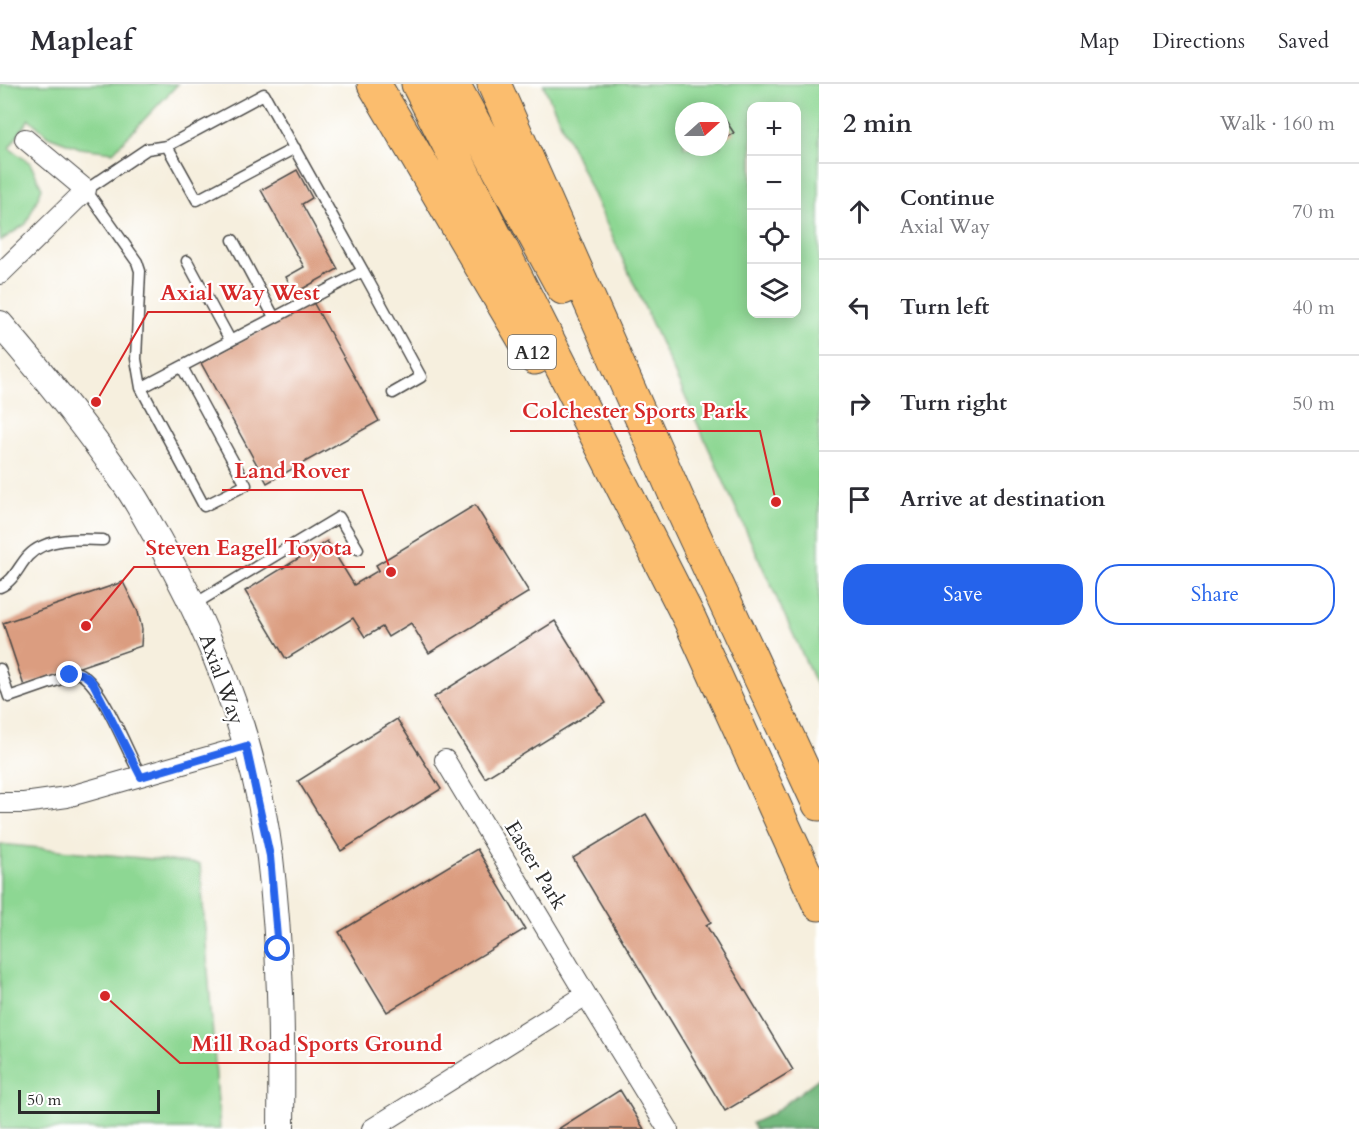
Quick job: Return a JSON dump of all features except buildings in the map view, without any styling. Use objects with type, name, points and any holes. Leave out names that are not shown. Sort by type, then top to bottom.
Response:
[{"type":"highway","name":"A12","points":[[374,84],[690,620]]},
{"type":"highway","name":"A12","points":[[418,84],[690,620],[819,904]]},
{"type":"highway","name":"A12","points":[[453,84],[680,505]]},
{"type":"highway","name":"A12","points":[[495,84],[680,505],[819,804]]},
{"type":"street","points":[[0,274],[86,190],[25,139]]},
{"type":"street","name":"Axial Way","points":[[0,324],[38,367],[129,489],[193,605],[212,647],[246,746],[270,856],[278,949],[281,1129]]},
{"type":"street","points":[[0,802],[24,803],[67,797],[246,746]]},
{"type":"street","name":"Easter Park","points":[[445,760],[668,1129]]},
{"type":"street","points":[[372,1129],[586,995]]},
{"type":"lane","points":[[182,367],[246,485],[204,506],[141,388],[136,359],[140,271],[137,262],[86,190],[147,149],[167,146],[264,94],[421,377],[393,393]]},
{"type":"lane","points":[[167,146],[197,200],[295,148]]},
{"type":"lane","points":[[233,240],[274,317]]},
{"type":"lane","points":[[187,261],[231,340]]},
{"type":"lane","points":[[141,388],[363,271]]},
{"type":"lane","points":[[193,605],[339,517],[358,549]]},
{"type":"lane","points":[[0,587],[8,584],[29,555],[47,545],[70,539],[103,540]]},
{"type":"lane","points":[[0,669],[9,697],[78,673],[87,676],[104,701],[141,777]]},
{"type":"green space","points":[[0,84],[178,84],[113,152],[80,148],[48,136],[29,119],[9,148],[30,163],[42,188],[26,224],[0,241]]},
{"type":"green space","points":[[543,84],[819,84],[819,691]]},
{"type":"green space","points":[[0,844],[200,864],[220,1129],[0,1129]]},
{"type":"green space","points":[[819,1078],[819,1129],[755,1129],[752,1123],[772,1114]]},
{"type":"place","name":"Axial Way West","points":[[96,402]]},
{"type":"place","name":"Colchester Sports Park","points":[[776,502]]},
{"type":"place","name":"Land Rover","points":[[391,572]]},
{"type":"place","name":"Steven Eagell Toyota","points":[[86,626]]},
{"type":"place","name":"Mill Road Sports Ground","points":[[105,996]]},
{"type":"route","points":[[70,675],[78,673],[87,676],[93,683],[141,777],[246,746],[270,856],[278,949]]}]
